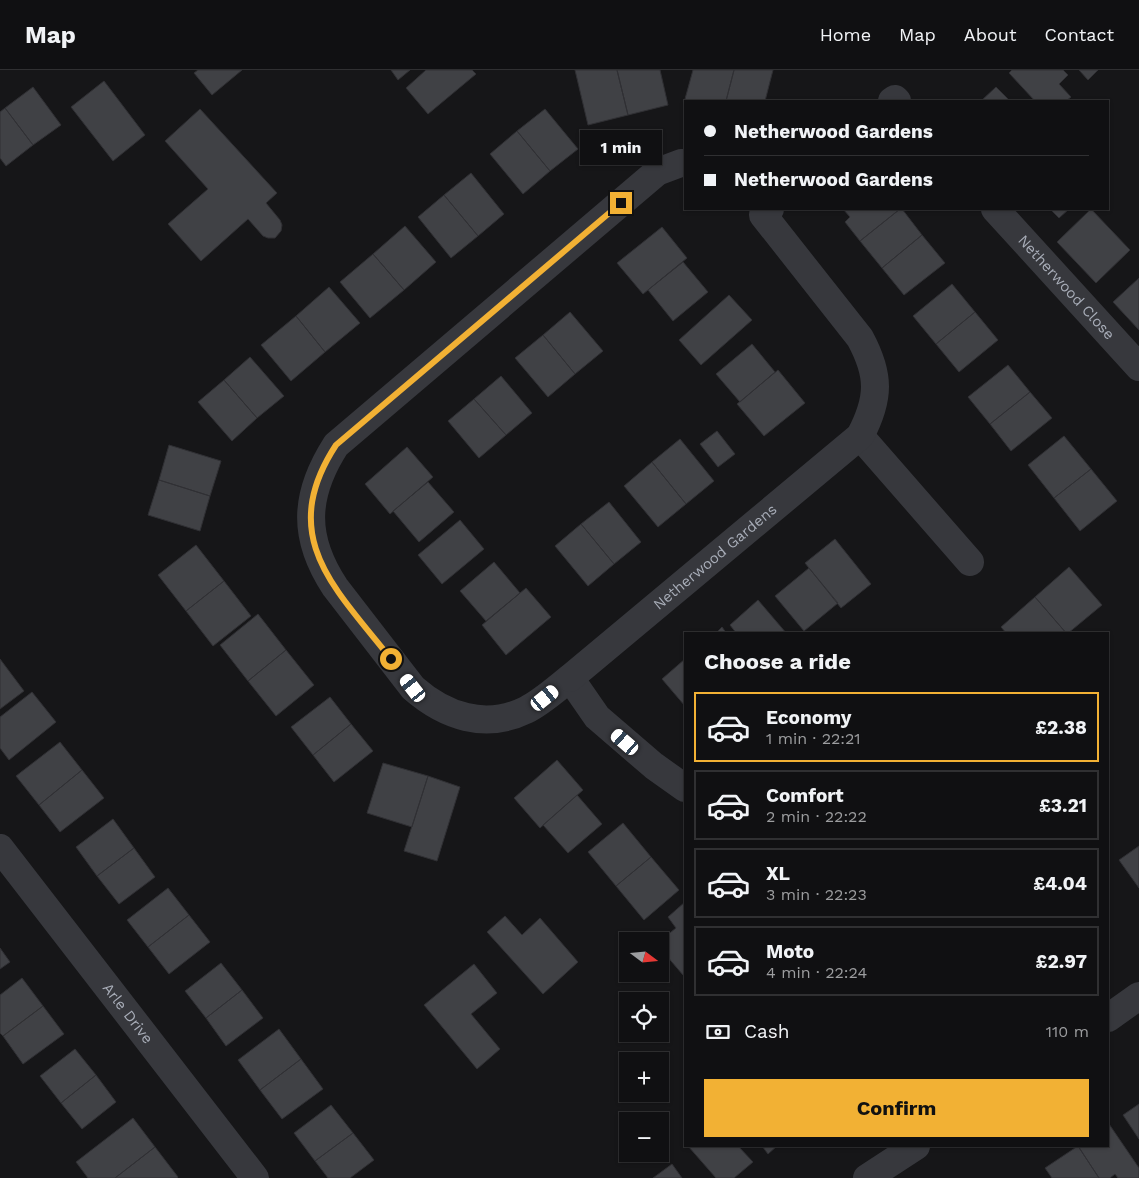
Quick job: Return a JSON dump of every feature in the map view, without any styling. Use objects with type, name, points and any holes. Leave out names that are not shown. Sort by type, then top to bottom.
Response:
[{"type":"street","name":"Netherwood Gardens","points":[[684,163],[657,172],[336,445],[324,465],[315,487],[311,510],[312,530],[323,570],[413,688],[427,700],[444,710],[462,717],[482,719],[504,718],[525,710],[570,678],[860,436],[869,418],[874,397],[875,377],[870,356],[860,338],[763,211]]},
{"type":"street","name":"Netherwood Close","points":[[995,210],[1139,367]]},
{"type":"street","points":[[860,436],[970,562]]},
{"type":"street","points":[[570,678],[597,717],[654,766],[684,787]]},
{"type":"street","name":"Arle Drive","points":[[0,848],[255,1178]]},
{"type":"street","points":[[1109,1017],[1139,996]]},
{"type":"street","points":[[867,1178],[914,1147]]},
{"type":"building","points":[[198,70],[242,70],[212,95],[194,73]]},
{"type":"building","points":[[391,70],[410,70],[398,80]]},
{"type":"building","points":[[426,70],[472,70],[476,74],[428,114],[406,88]]},
{"type":"building","points":[[575,70],[617,70],[628,115],[588,125]]},
{"type":"building","points":[[617,70],[660,70],[668,105],[628,115]]},
{"type":"building","points":[[693,70],[734,70],[726,100],[685,99]]},
{"type":"building","points":[[734,70],[773,70],[765,100],[726,100]]},
{"type":"building","points":[[1012,70],[1063,70],[1068,75],[1059,84],[1071,97],[1067,100],[1034,100],[1009,73]]},
{"type":"building","points":[[1079,70],[1098,70],[1088,80]]},
{"type":"building","points":[[104,81],[145,135],[113,161],[71,107]]},
{"type":"building","points":[[33,87],[61,125],[33,145],[5,108]]},
{"type":"building","points":[[996,87],[1009,100],[982,100]]},
{"type":"building","points":[[5,108],[33,145],[6,166],[0,158],[0,112]]},
{"type":"building","points":[[200,109],[277,193],[266,203],[282,225],[281,231],[275,238],[268,238],[263,236],[248,219],[201,261],[168,224],[208,189],[165,141]]},
{"type":"building","points":[[545,109],[578,149],[550,171],[517,131]]},
{"type":"building","points":[[517,131],[550,171],[523,194],[490,154]]},
{"type":"building","points":[[471,173],[504,214],[478,236],[444,195]]},
{"type":"building","points":[[444,195],[478,236],[451,258],[418,217]]},
{"type":"building","points":[[844,210],[899,210],[860,241],[845,222],[850,217]]},
{"type":"building","points":[[899,210],[903,210],[922,235],[882,268],[860,241]]},
{"type":"building","points":[[1051,210],[1068,210],[1059,218]]},
{"type":"building","points":[[1092,210],[1130,250],[1096,283],[1057,242]]},
{"type":"building","points":[[405,226],[436,262],[404,290],[373,254]]},
{"type":"building","points":[[662,227],[687,258],[643,294],[617,263]]},
{"type":"building","points":[[922,235],[945,263],[904,295],[882,268]]},
{"type":"building","points":[[373,254],[404,290],[370,318],[340,282]]},
{"type":"building","points":[[683,262],[708,292],[673,321],[648,290]]},
{"type":"building","points":[[1139,278],[1139,330],[1113,302]]},
{"type":"building","points":[[952,284],[975,312],[936,344],[913,316]]},
{"type":"building","points":[[329,287],[360,323],[325,352],[296,316]]},
{"type":"building","points":[[729,295],[752,320],[701,365],[679,340]]},
{"type":"building","points":[[570,312],[603,351],[575,374],[543,335]]},
{"type":"building","points":[[975,312],[998,340],[959,372],[936,344]]},
{"type":"building","points":[[296,316],[325,352],[291,381],[261,345]]},
{"type":"building","points":[[543,335],[575,374],[548,397],[515,358]]},
{"type":"building","points":[[752,344],[775,372],[740,402],[716,374]]},
{"type":"building","points":[[250,357],[284,396],[257,418],[224,380]]},
{"type":"building","points":[[1008,365],[1030,392],[990,424],[968,397]]},
{"type":"building","points":[[778,370],[805,403],[764,436],[737,404]]},
{"type":"building","points":[[501,376],[532,413],[506,435],[474,399]]},
{"type":"building","points":[[224,380],[257,418],[232,441],[198,402]]},
{"type":"building","points":[[1030,392],[1052,418],[1011,451],[990,424]]},
{"type":"building","points":[[474,399],[506,435],[479,458],[448,421]]},
{"type":"building","points":[[717,431],[735,454],[718,467],[700,444]]},
{"type":"building","points":[[1064,436],[1091,469],[1054,498],[1028,465]]},
{"type":"building","points":[[680,439],[714,481],[686,504],[652,462]]},
{"type":"building","points":[[169,445],[221,461],[210,496],[159,480]]},
{"type":"building","points":[[407,447],[433,477],[390,514],[365,484]]},
{"type":"building","points":[[652,462],[686,504],[658,527],[624,486]]},
{"type":"building","points":[[1091,469],[1117,501],[1080,531],[1054,498]]},
{"type":"building","points":[[159,480],[210,496],[200,531],[148,515]]},
{"type":"building","points":[[428,482],[454,512],[419,542],[393,511]]},
{"type":"building","points":[[609,502],[641,542],[614,564],[581,524]]},
{"type":"building","points":[[460,520],[484,549],[442,584],[418,555]]},
{"type":"building","points":[[581,524],[614,564],[588,586],[555,546]]},
{"type":"building","points":[[835,539],[871,584],[841,608],[805,563]]},
{"type":"building","points":[[196,545],[224,581],[186,611],[158,575]]},
{"type":"building","points":[[494,562],[520,593],[486,621],[460,591]]},
{"type":"building","points":[[1069,567],[1102,605],[1069,632],[1065,632],[1035,597]]},
{"type":"building","points":[[809,568],[838,603],[804,631],[775,596]]},
{"type":"building","points":[[224,581],[251,616],[213,646],[186,611]]},
{"type":"building","points":[[526,588],[551,617],[506,655],[482,625]]},
{"type":"building","points":[[1035,597],[1065,632],[1005,632],[1001,627]]},
{"type":"building","points":[[758,600],[785,632],[735,632],[730,625]]},
{"type":"building","points":[[258,614],[286,650],[248,681],[220,645]]},
{"type":"building","points":[[722,627],[726,632],[717,632]]},
{"type":"building","points":[[286,650],[314,685],[276,716],[248,681]]},
{"type":"building","points":[[0,659],[24,691],[0,709]]},
{"type":"building","points":[[684,660],[684,705],[662,679]]},
{"type":"building","points":[[32,692],[56,722],[9,760],[0,748],[0,717]]},
{"type":"building","points":[[330,697],[351,724],[313,755],[291,727]]},
{"type":"building","points":[[351,724],[373,751],[334,782],[313,755]]},
{"type":"building","points":[[60,742],[82,770],[39,805],[16,776]]},
{"type":"building","points":[[557,760],[583,790],[540,828],[514,798]]},
{"type":"building","points":[[383,763],[428,776],[412,827],[367,813]]},
{"type":"building","points":[[82,770],[104,798],[60,832],[39,805]]},
{"type":"building","points":[[428,776],[460,787],[437,861],[404,851]]},
{"type":"building","points":[[577,795],[602,824],[568,853],[543,825]]},
{"type":"building","points":[[113,819],[134,848],[97,876],[76,847]]},
{"type":"building","points":[[623,823],[651,857],[616,886],[588,852]]},
{"type":"building","points":[[1139,846],[1139,888],[1119,860]]},
{"type":"building","points":[[134,848],[155,877],[119,904],[97,876]]},
{"type":"building","points":[[651,857],[679,890],[644,920],[616,886]]},
{"type":"building","points":[[168,888],[189,915],[148,947],[127,920]]},
{"type":"building","points":[[684,903],[683,975],[669,959],[669,934],[676,928],[668,917]]},
{"type":"building","points":[[189,915],[210,942],[169,974],[148,947]]},
{"type":"building","points":[[505,916],[522,935],[540,918],[578,962],[543,994],[487,932]]},
{"type":"building","points":[[0,948],[10,962],[0,969]]},
{"type":"building","points":[[221,963],[242,990],[206,1018],[185,991]]},
{"type":"building","points":[[474,964],[497,993],[471,1014],[500,1049],[477,1069],[424,1005]]},
{"type":"building","points":[[22,978],[43,1006],[3,1036],[0,1033],[0,995]]},
{"type":"building","points":[[242,990],[263,1018],[226,1046],[206,1018]]},
{"type":"building","points":[[43,1006],[64,1034],[23,1064],[3,1036]]},
{"type":"building","points":[[279,1029],[301,1059],[260,1090],[238,1060]]},
{"type":"building","points":[[75,1049],[96,1075],[61,1103],[40,1076]]},
{"type":"building","points":[[301,1059],[323,1089],[282,1119],[260,1090]]},
{"type":"building","points":[[96,1075],[116,1102],[82,1129],[61,1103]]},
{"type":"building","points":[[1139,1104],[1139,1139],[1123,1115]]},
{"type":"building","points":[[331,1105],[353,1133],[315,1161],[294,1133]]},
{"type":"building","points":[[133,1118],[155,1147],[115,1178],[88,1178],[76,1162]]},
{"type":"building","points":[[1109,1124],[1139,1168],[1139,1178],[1118,1178],[1115,1174],[1110,1178],[1099,1178],[1079,1147],[1109,1147]]},
{"type":"building","points":[[353,1133],[374,1160],[350,1178],[328,1178],[315,1161]]},
{"type":"building","points":[[155,1147],[177,1178],[115,1178]]},
{"type":"building","points":[[689,1147],[739,1147],[753,1162],[734,1178],[716,1178]]},
{"type":"building","points":[[763,1147],[776,1147],[768,1154]]},
{"type":"building","points":[[1079,1147],[1099,1178],[1052,1178],[1045,1168]]},
{"type":"building","points":[[672,1164],[682,1178],[653,1178]]},
{"type":"route","points":[[391,659],[323,570],[316,550],[311,510],[315,487],[324,465],[336,445],[621,203]]}]
